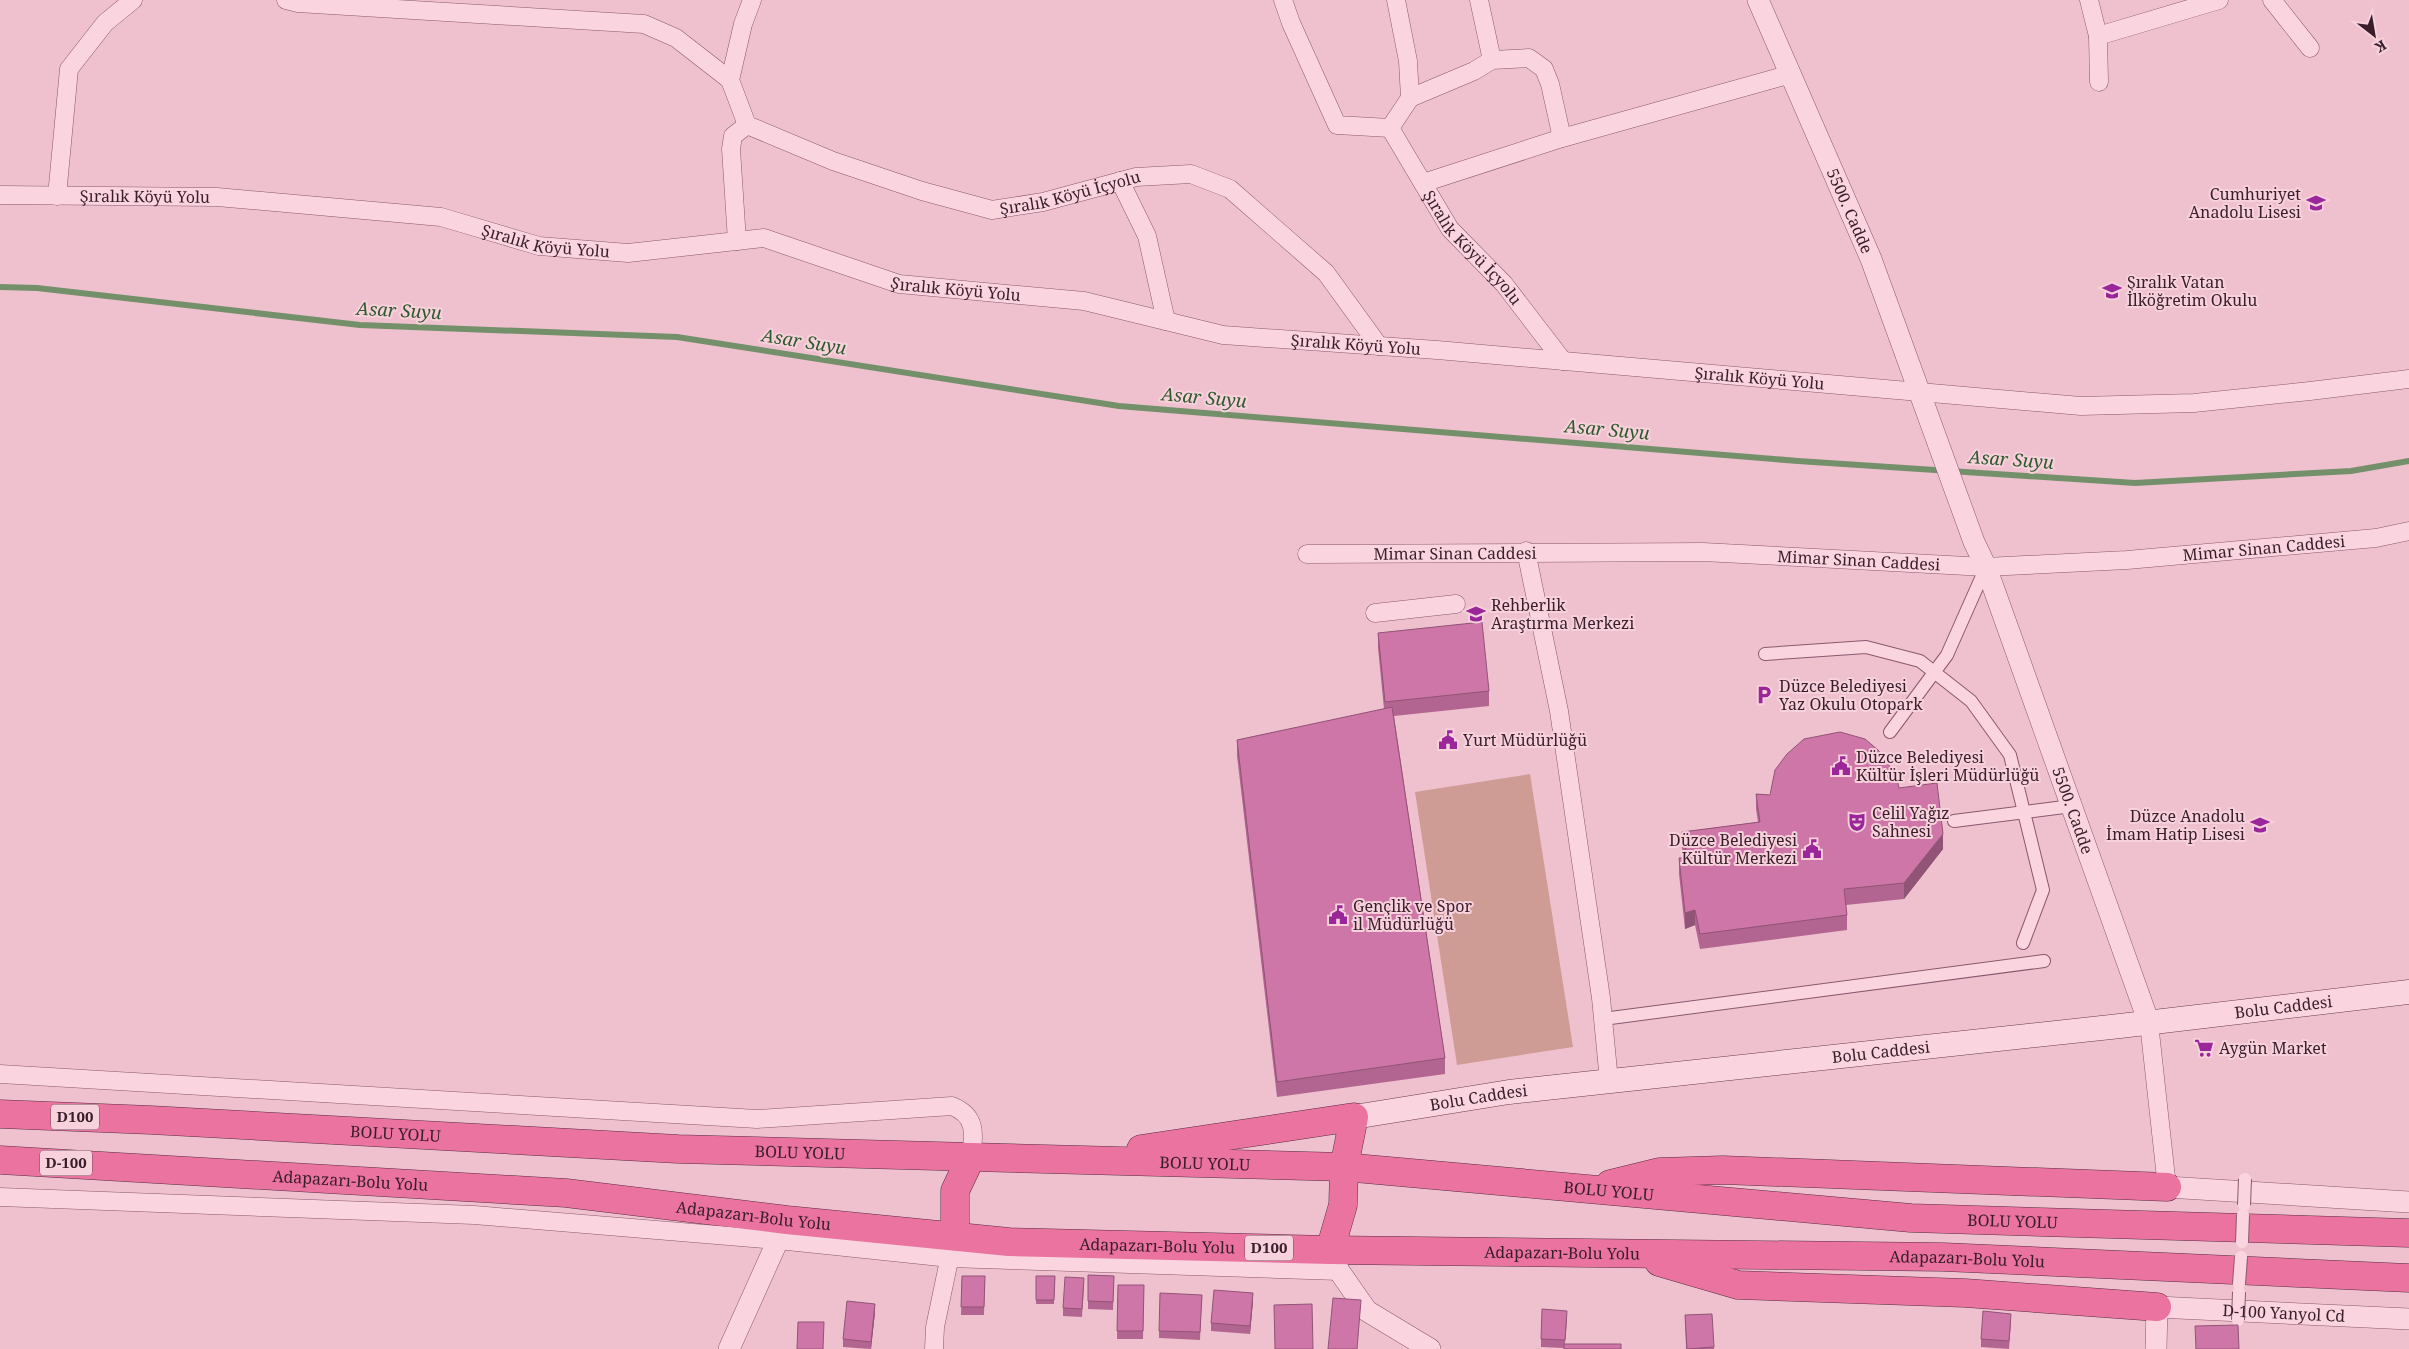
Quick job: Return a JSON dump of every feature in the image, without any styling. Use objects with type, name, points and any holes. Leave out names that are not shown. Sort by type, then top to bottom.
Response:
[{"type":"highway","name":"BOLU YOLU","points":[[0,1114],[150,1120],[678,1149],[1344,1167],[1911,1218],[2409,1233]]},
{"type":"highway","points":[[1071,1159],[1354,1117],[1344,1167],[1343,1205],[1334,1260]]},
{"type":"highway","points":[[952,1247],[955,1192],[971,1157]]},
{"type":"highway","name":"Adapazarı-Bolu Yolu","points":[[0,1160],[566,1193],[783,1230],[952,1247],[1009,1242],[1334,1260],[1624,1252],[1944,1257],[2409,1278]]},
{"type":"highway","points":[[1591,1190],[1659,1172],[1722,1170],[2167,1187]]},
{"type":"highway","points":[[1624,1252],[1738,1285],[1965,1292],[2157,1307]]},
{"type":"main road","name":"Bolu Caddesi","points":[[1354,1117],[1509,1092],[2149,1023],[2409,992]]},
{"type":"street","points":[[57,196],[69,69],[105,23],[133,0]]},
{"type":"street","points":[[286,0],[298,3],[644,24],[676,38],[730,80],[747,125],[733,136],[731,149],[737,241]]},
{"type":"street","points":[[730,80],[743,24],[752,0]]},
{"type":"street","points":[[1283,0],[1291,23],[1337,125],[1390,128],[1410,98],[1474,71],[1492,60],[1529,58],[1544,69],[1562,138]]},
{"type":"street","points":[[1396,0],[1408,61],[1410,98]]},
{"type":"street","points":[[1479,0],[1492,60]]},
{"type":"street","name":"5500. Cadde","points":[[1758,0],[1872,259],[1974,542],[1986,567],[2149,1023]]},
{"type":"street","points":[[2089,0],[2098,36],[2099,82]]},
{"type":"street","points":[[2098,36],[2219,0]]},
{"type":"street","points":[[2272,0],[2310,48]]},
{"type":"street","points":[[1422,183],[1562,138],[1791,74]]},
{"type":"street","name":"Şıralık Köyü İçyolu","points":[[747,125],[833,161],[922,191],[992,210],[1044,202],[1136,177],[1191,174],[1230,189],[1326,273],[1379,346]]},
{"type":"street","name":"Şıralık Köyü İçyolu","points":[[1390,128],[1450,229],[1504,284],[1563,361]]},
{"type":"street","points":[[1120,181],[1147,236],[1166,321]]},
{"type":"street","name":"Şıralık Köyü Yolu","points":[[0,195],[217,197],[442,217],[539,246],[628,253],[764,238],[899,284],[1084,301],[1223,335],[1563,361],[2081,406],[2194,402],[2409,379]]},
{"type":"street","name":"Mimar Sinan Caddesi","points":[[1307,554],[1526,551],[1703,552],[1986,567],[2127,560],[2376,538],[2409,531]]},
{"type":"street","points":[[1526,551],[1559,711],[1603,1019],[1609,1081]]},
{"type":"street","points":[[1890,732],[1947,655],[1986,567]]},
{"type":"street","points":[[1375,613],[1456,604]]},
{"type":"street","points":[[1765,654],[1866,647],[1920,661],[1971,701],[2010,755],[2042,890],[2023,943]]},
{"type":"street","points":[[1954,821],[2072,806]]},
{"type":"street","points":[[1603,1019],[2044,961]]},
{"type":"street","points":[[2149,1023],[2167,1187],[2409,1202]]},
{"type":"street","points":[[0,1074],[613,1112],[758,1119],[952,1106],[964,1112],[972,1123],[974,1130],[971,1157]]},
{"type":"street","points":[[2238,1320],[2245,1179]]},
{"type":"street","points":[[0,1197],[474,1215],[783,1230],[729,1349]]},
{"type":"street","points":[[934,1349],[935,1327],[952,1247]]},
{"type":"street","points":[[1334,1260],[1367,1311],[1430,1349]]},
{"type":"street","points":[[2156,1349],[2157,1307]]},
{"type":"street","name":"D-100 Yanyol Cd","points":[[2157,1307],[2409,1319]]},
{"type":"shaded area","points":[[1530,774],[1573,1047],[1457,1065],[1415,792]]},
{"type":"building","name":"Rehberlik Araştırma Merkezi","points":[[1482,622],[1489,691],[1385,702],[1378,633]]},
{"type":"building","name":"Gençlik ve Spor il Müdürlüğü","points":[[1392,707],[1445,1058],[1277,1082],[1237,740]]},
{"type":"building","name":"Düzce Belediyesi Kültür Merkezi","points":[[1840,732],[1865,739],[1878,750],[1896,775],[1899,788],[1937,783],[1943,834],[1904,883],[1844,889],[1847,915],[1700,934],[1695,910],[1685,913],[1679,858],[1688,858],[1682,832],[1760,822],[1756,794],[1770,795],[1775,770],[1787,754],[1804,739]]},
{"type":"building","points":[[1088,1275],[1114,1276],[1113,1302],[1088,1301]]},
{"type":"building","points":[[962,1276],[985,1276],[984,1307],[961,1307]]},
{"type":"building","points":[[1036,1276],[1055,1276],[1054,1300],[1036,1300]]},
{"type":"building","points":[[1065,1277],[1084,1278],[1082,1309],[1063,1308]]},
{"type":"building","points":[[1118,1285],[1144,1285],[1143,1331],[1117,1331]]},
{"type":"building","points":[[1214,1290],[1253,1293],[1250,1326],[1211,1323]]},
{"type":"building","points":[[1160,1293],[1202,1295],[1200,1332],[1159,1331]]},
{"type":"building","points":[[1333,1298],[1361,1300],[1357,1349],[1328,1349]]},
{"type":"building","points":[[847,1301],[875,1304],[871,1342],[843,1339]]},
{"type":"building","points":[[1312,1304],[1313,1349],[1275,1349],[1274,1305]]},
{"type":"building","points":[[1542,1309],[1567,1311],[1565,1340],[1541,1339]]},
{"type":"building","points":[[1983,1311],[2011,1314],[2009,1341],[1981,1339]]},
{"type":"building","points":[[1712,1314],[1714,1347],[1687,1349],[1685,1315]]},
{"type":"building","points":[[798,1322],[824,1322],[823,1349],[797,1349]]},
{"type":"building","points":[[2238,1325],[2239,1349],[2196,1349],[2195,1326]]},
{"type":"building","points":[[1564,1344],[1621,1344],[1621,1349],[1564,1349]]},
{"type":"waterway","name":"Asar Suyu","points":[[0,287],[37,288],[360,325],[677,337],[1119,406],[1798,461],[2135,483],[2351,471],[2409,461]]},
{"type":"place","name":"Cumhuriyet Anadolu Lisesi","points":[[2316,203]]},
{"type":"place","name":"Şıralık Vatan İlköğretim Okulu","points":[[2112,291]]},
{"type":"place","name":"Rehberlik Araştırma Merkezi","points":[[1476,614]]},
{"type":"place","name":"Düzce Belediyesi Yaz Okulu Otopark","points":[[1764,695]]},
{"type":"place","name":"Yurt Müdürlüğü","points":[[1448,740]]},
{"type":"place","name":"Düzce Belediyesi Kültür İşleri Müdürlüğü","points":[[1841,766]]},
{"type":"place","name":"Celil Yağız Sahnesi","points":[[1857,822]]},
{"type":"place","name":"Düzce Anadolu İmam Hatip Lisesi","points":[[2260,825]]},
{"type":"place","name":"Düzce Belediyesi Kültür Merkezi","points":[[1812,849]]},
{"type":"place","name":"Gençlik ve Spor il Müdürlüğü","points":[[1338,915]]},
{"type":"place","name":"Aygün Market","points":[[2204,1048]]}]
